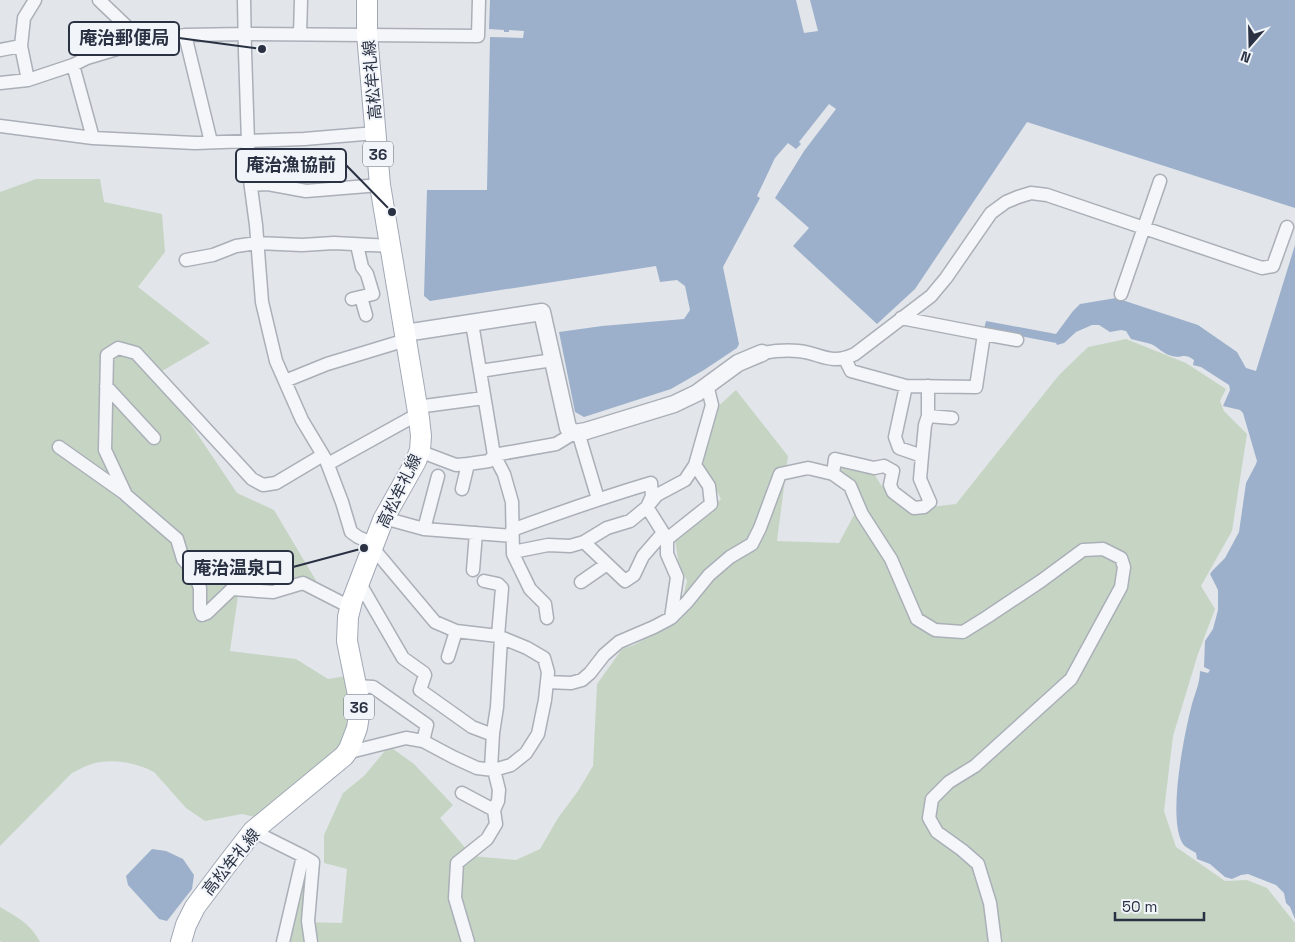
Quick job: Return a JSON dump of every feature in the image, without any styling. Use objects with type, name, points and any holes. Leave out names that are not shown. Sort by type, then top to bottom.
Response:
[{"type":"main road","name":"高松牟礼線","points":[[181,942],[186,925],[195,907],[253,831],[344,756],[348,749],[357,728],[359,715],[358,695],[347,641],[350,607],[384,518],[416,461],[419,451],[421,436],[418,410],[380,185],[367,34],[367,0]]},
{"type":"street","points":[[28,80],[21,46],[24,18],[35,0]]},
{"type":"street","points":[[99,0],[144,43]]},
{"type":"street","points":[[244,0],[249,173],[262,302],[276,361],[302,420],[326,460],[351,532],[373,546],[435,622],[456,631],[500,637],[527,648],[544,658],[548,672],[546,700],[538,734],[526,754],[511,765],[492,769],[477,768],[423,741],[406,738],[354,751],[348,749]]},
{"type":"street","points":[[300,34],[301,0]]},
{"type":"street","points":[[0,83],[28,80],[87,58],[144,43],[185,35],[367,34],[478,36],[479,0]]},
{"type":"street","points":[[185,35],[211,142]]},
{"type":"street","points":[[0,50],[21,46]]},
{"type":"street","points":[[72,65],[93,138]]},
{"type":"street","points":[[0,126],[93,138],[195,143],[304,139],[376,133]]},
{"type":"street","points":[[1121,294],[1160,181]]},
{"type":"street","points":[[251,185],[268,184],[306,191],[380,185]]},
{"type":"street","points":[[419,451],[456,465],[489,461],[494,455],[556,444],[576,432],[586,431],[674,404],[697,393],[738,362],[762,353],[781,350],[800,351],[832,359],[845,359],[855,354],[930,296],[946,278],[991,213],[1006,202],[1031,193],[1046,195],[1262,268],[1273,266],[1287,227]]},
{"type":"street","points":[[186,260],[213,255],[236,246],[257,243],[390,246]]},
{"type":"street","points":[[357,245],[362,267],[367,274],[373,294],[356,298],[366,315]]},
{"type":"street","points":[[286,382],[327,364],[405,336],[542,312],[568,428],[576,432],[598,499]]},
{"type":"street","points":[[901,318],[1017,340]]},
{"type":"street","points":[[472,323],[494,455],[504,474],[512,502],[513,552],[530,588],[545,604],[547,618]]},
{"type":"street","points":[[845,359],[851,372],[906,386],[976,387],[984,334]]},
{"type":"street","points":[[126,495],[105,450],[107,355],[118,348],[136,353],[252,479],[264,485],[276,482],[326,460],[418,410],[484,398]]},
{"type":"street","points":[[480,371],[553,360]]},
{"type":"street","points":[[513,552],[548,544],[570,546],[584,542],[607,528],[630,521],[657,496],[685,480],[695,465],[712,405],[707,385]]},
{"type":"street","points":[[106,386],[154,438]]},
{"type":"street","points":[[906,386],[894,438],[899,448],[922,456]]},
{"type":"street","points":[[834,474],[835,460],[874,468],[884,466],[893,471],[890,485],[893,492],[914,508],[924,507],[930,502],[920,479],[925,425],[928,416],[928,386]]},
{"type":"street","points":[[928,416],[952,418]]},
{"type":"street","points":[[59,446],[126,495],[177,539],[183,559],[194,572],[200,588],[200,609],[202,615],[207,613],[232,589],[273,592],[303,583],[350,607]]},
{"type":"street","points":[[462,489],[468,464]]},
{"type":"street","points":[[584,542],[624,581],[634,575],[643,556],[665,536],[711,504],[709,486],[695,465]]},
{"type":"street","points":[[547,682],[571,683],[582,680],[590,674],[604,655],[619,642],[671,618],[709,575],[730,557],[752,544],[780,474],[808,468],[834,474],[850,486],[862,514],[891,559],[917,619],[935,630],[963,632],[1033,586],[1083,550],[1103,549],[1121,558],[1124,567],[1121,587],[1071,679],[975,766],[949,782],[932,799],[929,818],[937,832],[978,864],[990,902],[995,942]]},
{"type":"street","points":[[424,529],[438,476]]},
{"type":"street","points":[[384,518],[424,529],[476,533],[512,533],[598,499],[651,483],[652,496],[647,507]]},
{"type":"street","points":[[647,507],[665,536],[667,554],[677,576],[671,618]]},
{"type":"street","points":[[473,570],[476,533]]},
{"type":"street","points":[[581,582],[607,564]]},
{"type":"street","points":[[468,942],[455,898],[457,863],[486,839],[496,824],[494,810],[498,801],[499,790],[492,769],[493,735],[497,707],[502,588],[498,584],[484,581]]},
{"type":"street","points":[[359,582],[403,658],[424,673],[420,690],[472,727],[493,735]]},
{"type":"street","points":[[448,657],[456,631]]},
{"type":"street","points":[[356,686],[374,687],[427,725],[423,741]]},
{"type":"street","points":[[462,793],[494,810]]},
{"type":"street","points":[[253,831],[313,862],[308,922],[311,942]]},
{"type":"street","points":[[283,942],[303,856]]},
{"type":"green space","points":[[36,179],[100,179],[104,202],[162,214],[165,252],[138,287],[210,343],[157,374],[237,493],[274,510],[321,589],[302,580],[239,589],[230,651],[296,659],[328,679],[346,676],[354,713],[349,738],[259,818],[242,814],[205,821],[186,808],[154,772],[130,763],[112,761],[94,763],[72,773],[0,846],[0,192]]},
{"type":"green space","points":[[1126,339],[1186,363],[1226,389],[1220,401],[1224,411],[1247,434],[1232,531],[1201,586],[1215,609],[1198,654],[1173,736],[1164,811],[1176,847],[1225,881],[1247,880],[1267,888],[1295,923],[1295,942],[290,942],[305,873],[310,873],[304,922],[342,923],[347,869],[324,863],[324,835],[343,793],[364,776],[389,746],[414,764],[453,805],[440,818],[472,856],[516,860],[540,849],[558,818],[578,791],[593,766],[597,684],[622,649],[634,645],[677,621],[687,581],[679,565],[675,540],[721,499],[703,465],[712,412],[736,390],[788,456],[777,541],[839,543],[855,513],[839,462],[872,470],[881,485],[913,509],[956,504],[1059,375],[1088,347]]},
{"type":"green space","points":[[0,907],[28,926],[40,942],[0,941]]},
{"type":"water","points":[[490,0],[1295,0],[1295,208],[1027,122],[915,289],[877,324],[793,246],[809,228],[775,198],[804,151],[836,109],[829,104],[799,142],[801,144],[796,149],[788,143],[775,158],[757,196],[760,198],[723,267],[739,344],[737,348],[671,389],[584,417],[575,412],[559,332],[602,326],[684,319],[690,310],[685,286],[677,280],[660,282],[656,266],[430,301],[424,296],[427,190],[487,190],[490,37],[523,38],[524,31],[509,30],[509,32],[504,32],[504,30],[489,29]]},
{"type":"water","points":[[1295,245],[1295,919],[1290,907],[1286,903],[1284,893],[1276,885],[1248,874],[1232,879],[1225,877],[1210,864],[1197,859],[1196,853],[1183,844],[1178,832],[1178,777],[1185,738],[1200,671],[1208,673],[1210,670],[1204,667],[1205,641],[1213,629],[1218,610],[1218,590],[1210,574],[1225,558],[1239,532],[1246,483],[1257,461],[1243,413],[1240,410],[1223,406],[1230,390],[1229,385],[1201,367],[1193,365],[1194,360],[1185,356],[1175,357],[1169,355],[1151,344],[1131,339],[1126,331],[1110,332],[1099,325],[1092,325],[1076,332],[1064,343],[1057,345],[1056,343],[984,329],[986,321],[1056,334],[1080,304],[1116,298],[1198,325],[1237,352],[1246,368],[1256,371]]},
{"type":"water","points":[[152,849],[166,851],[183,859],[194,875],[192,889],[167,921],[159,919],[128,885],[126,876]]},
{"type":"pier","points":[[796,0],[810,0],[818,31],[804,33]]},
{"type":"place","name":"庵治郵便局","points":[[262,49]]},
{"type":"place","name":"庵治漁協前","points":[[392,212]]},
{"type":"place","name":"庵治温泉口","points":[[364,548]]}]
